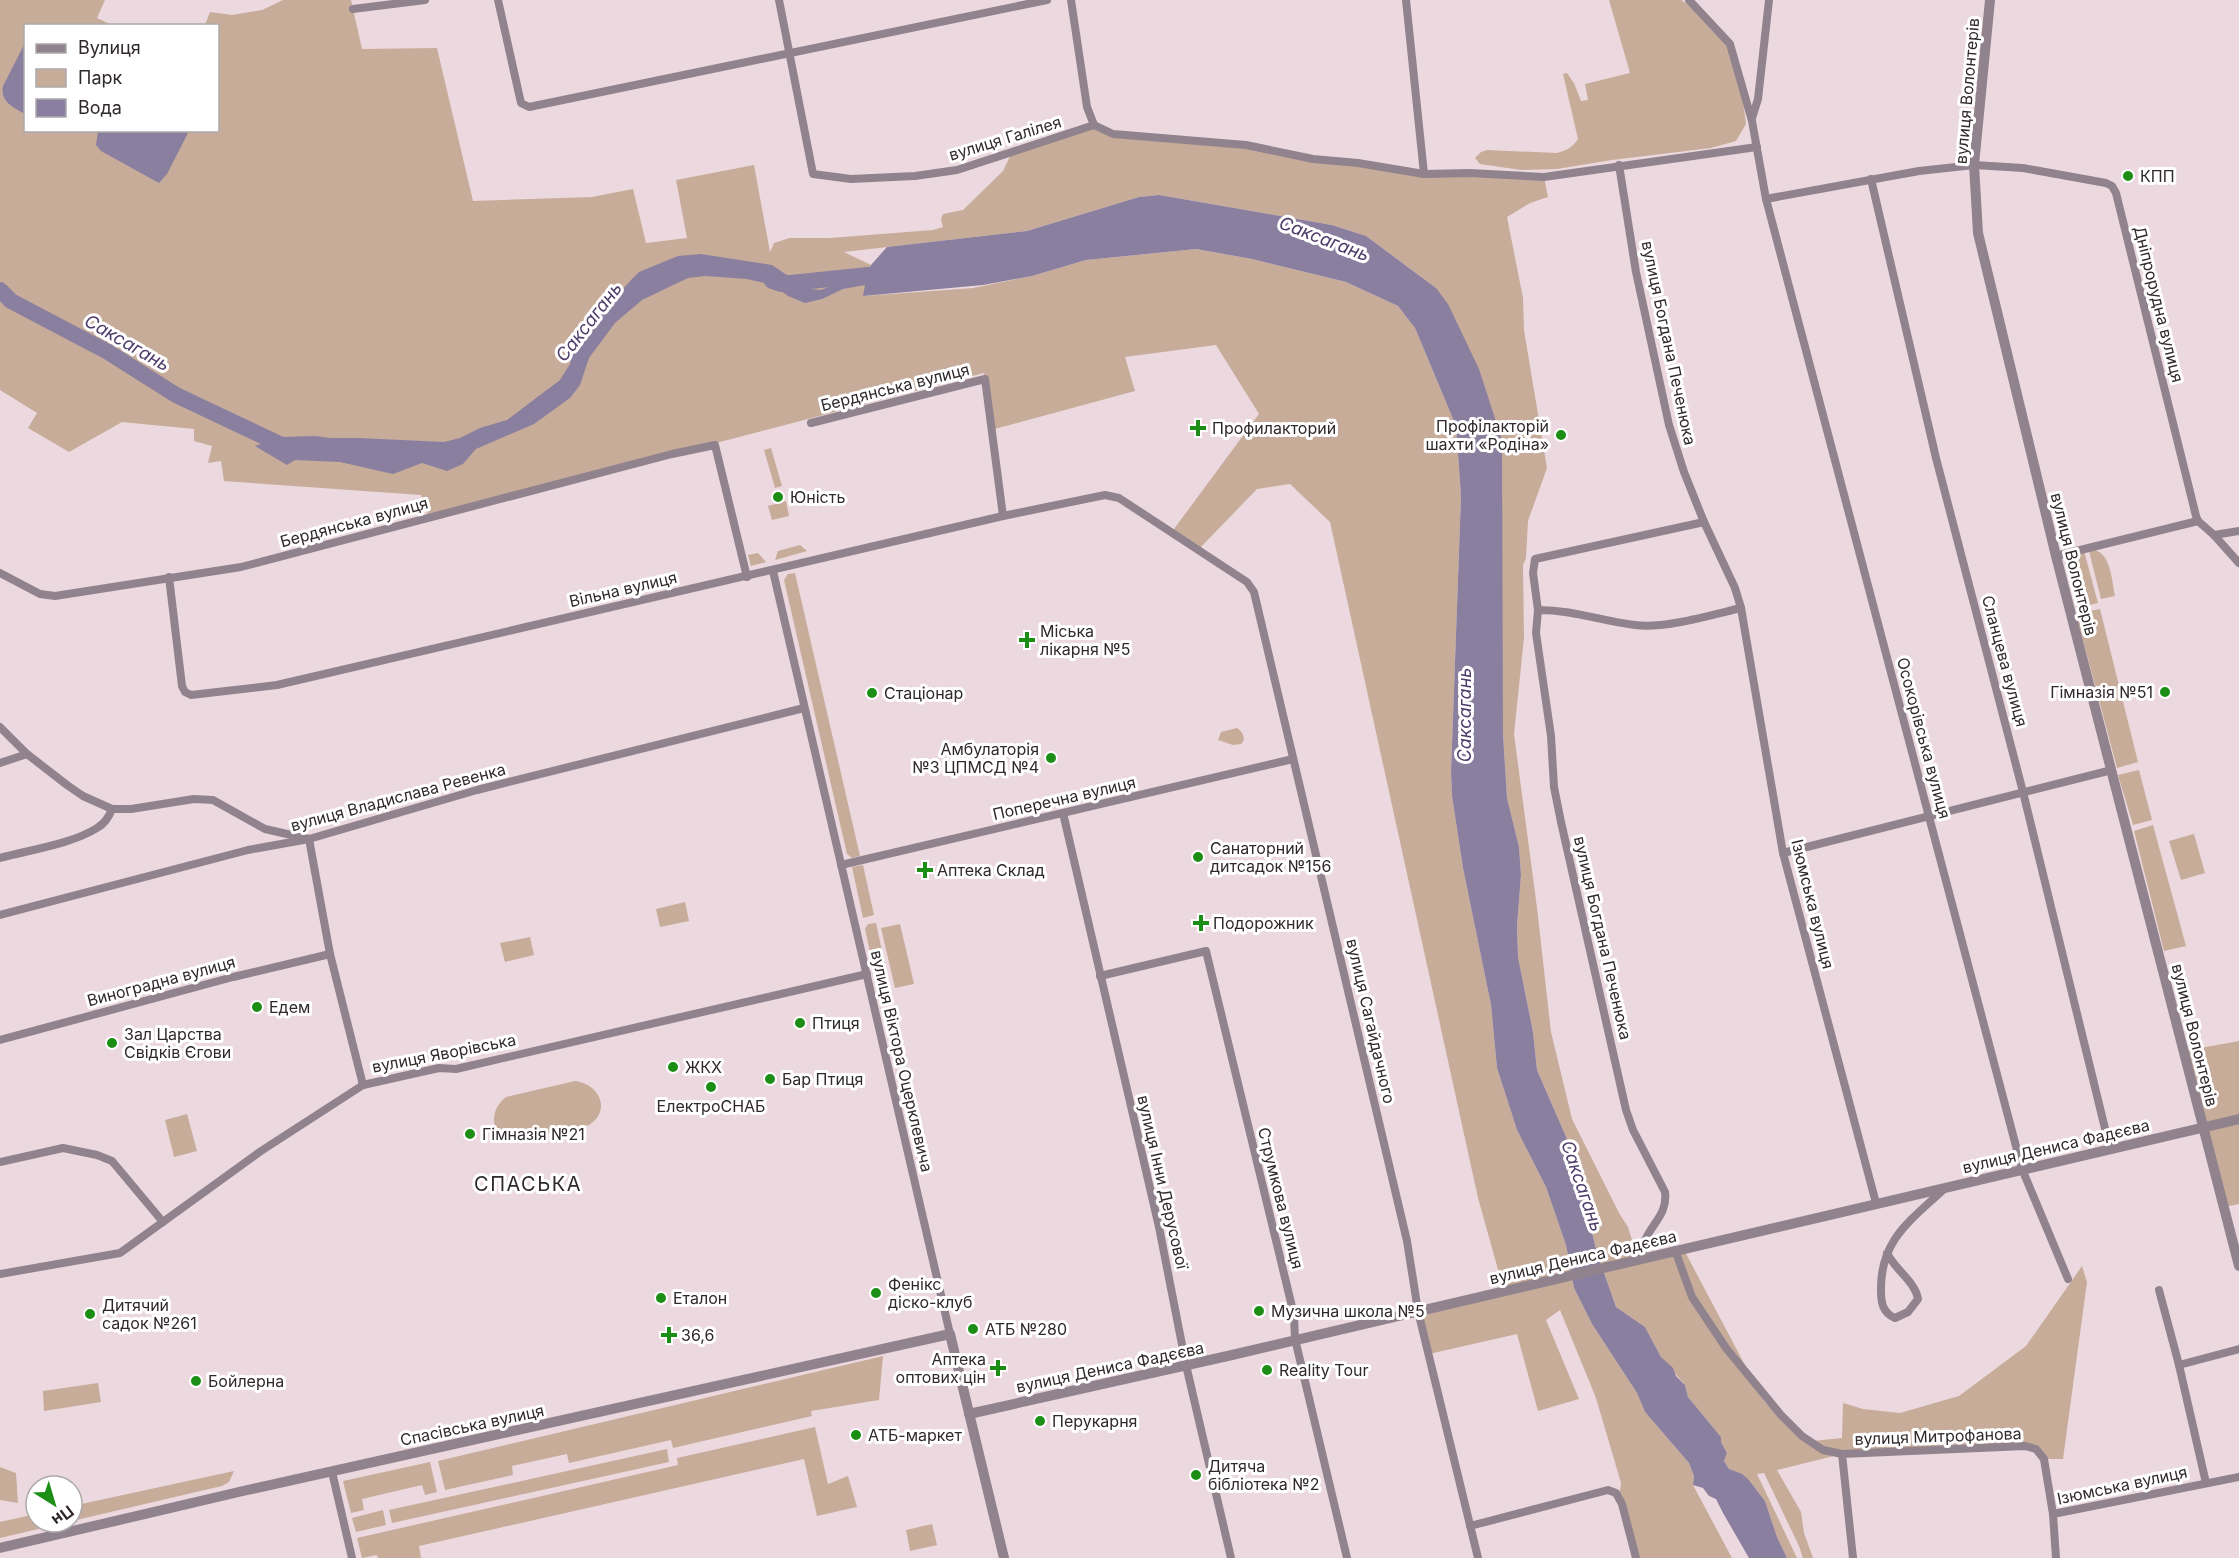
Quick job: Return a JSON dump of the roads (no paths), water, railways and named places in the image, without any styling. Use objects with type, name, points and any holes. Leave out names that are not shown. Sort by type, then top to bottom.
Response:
[{"type":"street","points":[[353,9],[425,0]]},
{"type":"street","points":[[498,0],[521,103],[529,107],[1047,0]]},
{"type":"street","name":"вулиця Галілея","points":[[779,0],[813,174],[851,179],[915,176],[957,170],[1094,125]]},
{"type":"street","points":[[1071,0],[1088,107],[1094,125],[1113,134],[1246,145],[1312,159],[1358,163],[1424,174],[1470,172],[1545,177],[1757,147]]},
{"type":"street","points":[[1406,0],[1424,174]]},
{"type":"street","points":[[1689,0],[1730,44],[1752,121],[1766,199],[1919,171],[1974,165]]},
{"type":"street","points":[[1752,121],[1758,99],[1769,0]]},
{"type":"street","name":"вулиця Волонтерів","points":[[1990,0],[1974,165],[1976,216],[1981,249],[2056,556],[2239,1266]]},
{"type":"street","name":"вулиця Богдана Печенюка","points":[[1619,165],[1636,272],[1669,425],[1704,522],[1735,588],[1741,608]]},
{"type":"street","name":"Дніпрорудна вулиця","points":[[1974,165],[2023,168],[2112,186],[2116,193],[2198,521]]},
{"type":"street","name":"Сланцева вулиця","points":[[1871,179],[1936,458],[2023,792],[2110,1149]]},
{"type":"street","name":"Осокорівська вулиця","points":[[1766,199],[2022,1169],[2068,1279]]},
{"type":"street","name":"Бердянська вулиця","points":[[811,423],[985,379],[1003,516]]},
{"type":"street","name":"Бердянська вулиця","points":[[0,573],[40,594],[55,596],[242,567],[715,445],[747,577]]},
{"type":"street","name":"Вільна вулиця","points":[[168,578],[182,686],[185,692],[191,695],[277,685],[1003,516],[1105,495],[1113,495],[1171,533]]},
{"type":"street","points":[[2056,556],[2198,521],[2239,563]]},
{"type":"street","name":"вулиця Богдана Печенюка","points":[[1641,1259],[1651,1228],[1664,1211],[1665,1192],[1633,1130],[1626,1110],[1563,832],[1554,787],[1551,736],[1536,633],[1538,610],[1533,573],[1535,559],[1704,522]]},
{"type":"street","points":[[2214,535],[2239,531]]},
{"type":"street","name":"вулиця Сагайдачного","points":[[1171,533],[1247,582],[1254,592],[1407,1240],[1418,1311],[1478,1558]]},
{"type":"street","name":"вулиця Віктора Оцерклевича","points":[[773,571],[1004,1558]]},
{"type":"street","points":[[1538,610],[1579,613],[1636,626],[1658,625],[1741,608]]},
{"type":"street","name":"Ізюмська вулиця","points":[[1741,608],[1783,853],[1876,1203]]},
{"type":"street","name":"вулиця Владислава Ревенка","points":[[0,915],[248,850],[309,839],[477,790],[804,708]]},
{"type":"street","points":[[0,727],[27,754],[83,796],[112,809],[131,809],[194,799],[213,800],[266,829],[309,839],[330,954],[363,1084]]},
{"type":"street","points":[[0,763],[27,754]]},
{"type":"street","name":"Поперечна вулиця","points":[[841,866],[1293,759]]},
{"type":"street","points":[[1783,853],[2112,770]]},
{"type":"street","points":[[0,858],[89,832],[105,821],[112,809]]},
{"type":"street","name":"вулиця Інни Дерусової","points":[[1063,813],[1159,1227],[1186,1365],[1231,1558]]},
{"type":"street","name":"Струмкова вулиця","points":[[1100,976],[1206,951],[1294,1315],[1295,1339],[1347,1558]]},
{"type":"street","name":"Виноградна вулиця","points":[[0,1040],[233,977],[330,954]]},
{"type":"street","name":"вулиця Яворівська","points":[[0,1274],[120,1253],[261,1151],[363,1084],[440,1068],[456,1069],[867,974]]},
{"type":"street","name":"вулиця Дениса Фадєєва","points":[[969,1414],[1550,1281],[1946,1186],[2204,1129],[2239,1119]]},
{"type":"street","points":[[0,1162],[63,1148],[97,1155],[112,1161],[163,1222]]},
{"type":"street","points":[[1887,1253],[1916,1291],[1918,1299],[1908,1312],[1894,1318],[1889,1316],[1881,1301],[1884,1260],[1892,1241],[1946,1186]]},
{"type":"street","points":[[1676,1250],[1692,1297],[1726,1348],[1802,1436],[1823,1450],[1842,1454]]},
{"type":"street","points":[[2159,1290],[2206,1483]]},
{"type":"street","name":"Спасівська вулиця","points":[[0,1548],[950,1334]]},
{"type":"street","points":[[2179,1365],[2239,1349]]},
{"type":"street","name":"вулиця Митрофанова","points":[[1853,1558],[1842,1454],[2025,1446],[2036,1449],[2044,1459],[2053,1514]]},
{"type":"street","points":[[332,1472],[352,1558]]},
{"type":"street","name":"Ізюмська вулиця","points":[[2056,1558],[2053,1514],[2239,1477]]},
{"type":"street","points":[[1470,1526],[1608,1490],[1616,1492],[1622,1504],[1636,1558]]},
{"type":"water","points":[[24,45],[24,113],[5,100],[3,86]]},
{"type":"water","points":[[98,132],[188,132],[167,174],[159,183],[101,151],[96,145]]},
{"type":"water","points":[[1159,195],[1332,225],[1366,236],[1436,288],[1448,304],[1479,369],[1502,440],[1503,734],[1507,798],[1519,847],[1521,875],[1517,926],[1518,957],[1533,1032],[1537,1070],[1577,1162],[1597,1253],[1616,1307],[1645,1327],[1661,1357],[1673,1368],[1676,1376],[1685,1385],[1688,1397],[1721,1437],[1727,1453],[1724,1461],[1729,1469],[1742,1474],[1749,1480],[1765,1501],[1787,1558],[1749,1558],[1716,1499],[1709,1496],[1703,1488],[1693,1485],[1694,1476],[1689,1463],[1645,1412],[1637,1393],[1592,1324],[1574,1288],[1566,1245],[1546,1187],[1517,1130],[1497,1068],[1491,1005],[1463,868],[1452,796],[1461,496],[1456,426],[1415,328],[1398,306],[1346,282],[1252,259],[1196,249],[1086,260],[1032,276],[983,285],[863,296],[865,285],[843,289],[822,299],[805,303],[788,296],[773,285],[747,279],[705,276],[688,278],[642,300],[615,323],[589,358],[580,385],[570,398],[534,424],[476,449],[463,464],[447,471],[422,463],[393,474],[340,462],[295,460],[287,465],[255,446],[283,437],[315,436],[444,442],[507,420],[560,380],[570,364],[572,351],[581,336],[639,272],[678,256],[701,254],[772,265],[787,275],[799,288],[821,290],[869,271],[871,265],[887,247],[1027,231],[1139,197]]},
{"type":"waterway","name":"Саксагань","points":[[772,281],[781,284],[878,274]]},
{"type":"waterway","name":"Саксагань","points":[[0,290],[11,301],[108,352],[176,395],[290,449]]},
{"type":"place","name":"КПП","points":[[2128,176]]},
{"type":"place","name":"Профилакторий","points":[[1198,428]]},
{"type":"place","name":"Профілакторій шахти «Родіна»","points":[[1561,435]]},
{"type":"place","name":"Юність","points":[[778,497]]},
{"type":"place","name":"Міська лікарня №5","points":[[1027,640]]},
{"type":"place","name":"Гімназія №51","points":[[2165,692]]},
{"type":"place","name":"Стаціонар","points":[[872,693]]},
{"type":"place","name":"Амбулаторія №3 ЦПМСД №4","points":[[1051,758]]},
{"type":"place","name":"Санаторний дитсадок №156","points":[[1198,857]]},
{"type":"place","name":"Аптека Склад","points":[[925,870]]},
{"type":"place","name":"Подорожник","points":[[1201,923]]},
{"type":"place","name":"Едем","points":[[257,1007]]},
{"type":"place","name":"Птиця","points":[[800,1023]]},
{"type":"place","name":"Зал Царства Свідків Єгови","points":[[112,1043]]},
{"type":"place","name":"ЖКХ","points":[[673,1067]]},
{"type":"place","name":"Бар Птиця","points":[[770,1079]]},
{"type":"place","name":"ЕлектроСНАБ","points":[[711,1087]]},
{"type":"place","name":"Гімназія №21","points":[[470,1134]]},
{"type":"place","name":"Фенікс діско-клуб","points":[[876,1293]]},
{"type":"place","name":"Еталон","points":[[661,1298]]},
{"type":"place","name":"Музична школа №5","points":[[1259,1311]]},
{"type":"place","name":"Дитячий садок №261","points":[[90,1314]]},
{"type":"place","name":"АТБ №280","points":[[973,1329]]},
{"type":"place","name":"36,6","points":[[669,1335]]},
{"type":"place","name":"Аптека оптових цін","points":[[998,1368]]},
{"type":"place","name":"Reality Tour","points":[[1267,1370]]},
{"type":"place","name":"Бойлерна","points":[[196,1381]]},
{"type":"place","name":"Перукарня","points":[[1040,1421]]},
{"type":"place","name":"АТБ-маркет","points":[[856,1435]]},
{"type":"place","name":"Дитяча бібліотека №2","points":[[1196,1475]]},
{"type":"district","name":"СПАСЬКА","points":[[528,1184]]}]
